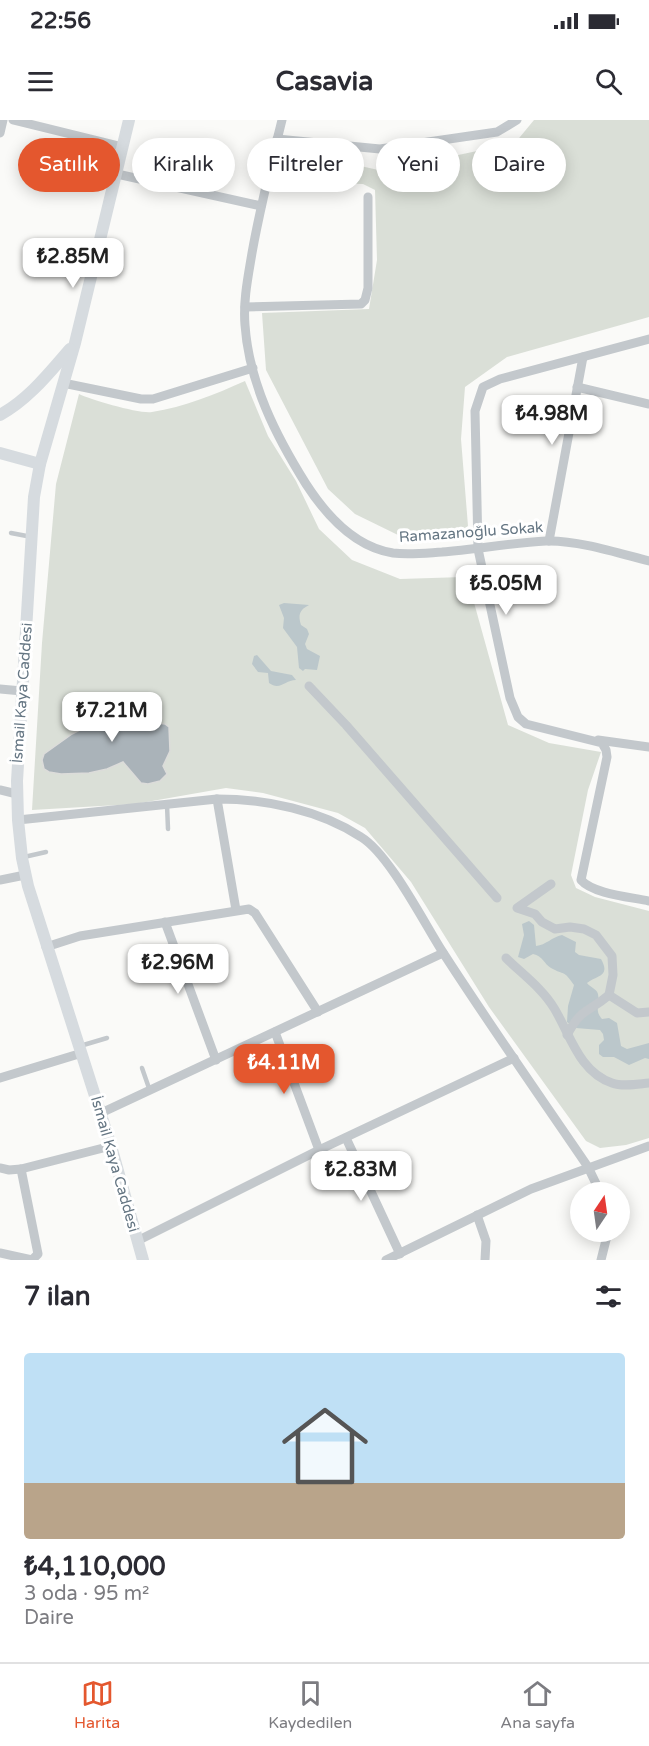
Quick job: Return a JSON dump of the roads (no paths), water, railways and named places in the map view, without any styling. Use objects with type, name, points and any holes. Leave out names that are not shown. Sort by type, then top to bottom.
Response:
[{"type":"street","points":[[13,120],[123,147]]},
{"type":"street","name":"İsmail Kaya Caddesi","points":[[120,160],[129,120]]},
{"type":"street","name":"Ramazanoğlu Sokak","points":[[277,138],[282,120]]},
{"type":"street","points":[[364,147],[380,149],[497,132],[517,120]]},
{"type":"street","points":[[120,175],[261,206]]},
{"type":"street","name":"İsmail Kaya Caddesi","points":[[113,192],[75,343],[40,464],[34,497],[16,794],[25,875],[46,947],[101,1113],[143,1260]]},
{"type":"street","name":"Ramazanoğlu Sokak","points":[[264,192],[245,290],[244,325],[253,368],[268,417],[282,444],[318,503],[337,523],[364,544],[391,552],[412,554],[549,541],[584,546],[649,561]]},
{"type":"street","points":[[245,308],[361,304],[365,300],[368,288],[368,197]]},
{"type":"street","points":[[649,339],[500,379],[483,387],[475,411],[478,549],[510,698],[518,717],[526,724],[602,743],[607,757],[581,879],[586,885],[602,891],[649,902]]},
{"type":"street","points":[[0,415],[11,409],[41,384],[75,343]]},
{"type":"street","points":[[549,541],[583,357]]},
{"type":"street","points":[[63,383],[141,399],[153,399],[253,368]]},
{"type":"street","points":[[577,387],[649,404]]},
{"type":"street","points":[[0,453],[40,464]]},
{"type":"street","points":[[309,686],[498,898]]},
{"type":"street","points":[[0,689],[22,691]]},
{"type":"street","points":[[586,739],[649,747]]},
{"type":"street","points":[[0,790],[16,794]]},
{"type":"street","points":[[18,820],[217,799],[241,799],[289,807],[327,819],[362,837],[382,856],[443,953],[588,1167],[595,1182]]},
{"type":"street","points":[[217,799],[236,910]]},
{"type":"street","points":[[0,880],[25,875]]},
{"type":"street","points":[[551,884],[517,908],[534,914],[555,929],[570,927],[584,929],[596,935],[612,956],[613,975],[609,995],[600,1003],[583,1011],[569,1031]]},
{"type":"street","points":[[46,947],[80,936],[249,909],[255,913],[318,1012]]},
{"type":"street","points":[[165,922],[216,1060]]},
{"type":"street","points":[[101,1113],[443,953]]},
{"type":"street","points":[[506,958],[554,1008],[569,1031],[576,1052],[592,1070],[613,1084],[649,1083]]},
{"type":"street","points":[[609,995],[637,1013],[649,1012]]},
{"type":"street","points":[[275,1032],[319,1150]]},
{"type":"street","points":[[1,1076],[81,1049]]},
{"type":"street","points":[[137,1240],[319,1150],[514,1058]]},
{"type":"street","points":[[346,1138],[400,1254]]},
{"type":"street","points":[[0,1168],[21,1169],[111,1146]]},
{"type":"street","points":[[386,1260],[531,1189],[649,1146]]},
{"type":"street","points":[[0,1253],[33,1260],[38,1254],[21,1169]]},
{"type":"street","points":[[477,1215],[486,1241],[485,1260]]},
{"type":"street","points":[[601,1260],[606,1242]]},
{"type":"lane","points":[[11,533],[32,537]]},
{"type":"lane","points":[[167,806],[168,829]]},
{"type":"lane","points":[[22,858],[46,852]]},
{"type":"lane","points":[[81,1049],[107,1038]]},
{"type":"lane","points":[[142,1068],[150,1091]]}]
